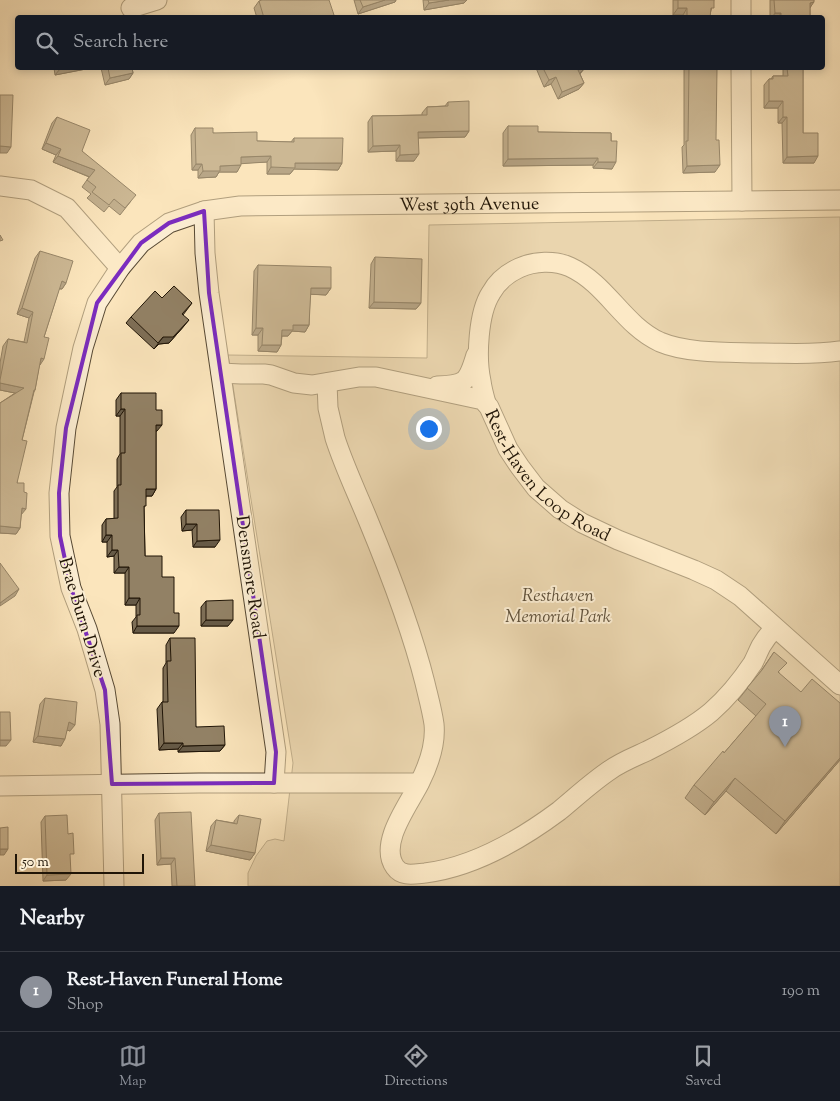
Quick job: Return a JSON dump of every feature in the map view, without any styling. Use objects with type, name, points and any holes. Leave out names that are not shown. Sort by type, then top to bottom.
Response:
[{"type":"street","points":[[131,8],[157,0]]},
{"type":"street","points":[[741,0],[741,15]]},
{"type":"street","points":[[741,70],[742,201]]},
{"type":"street","points":[[0,186],[31,190],[67,208],[120,268]]},
{"type":"street","name":"West 39th Avenue","points":[[120,268],[141,243],[169,223],[204,211],[240,206],[840,200]]},
{"type":"street","name":"Densmore Road","points":[[204,211],[207,272],[276,752],[274,783]]},
{"type":"street","points":[[486,403],[480,375],[479,347],[484,307],[490,293],[497,284],[515,270],[544,262],[569,267],[589,278],[631,322],[660,342],[691,349],[719,352],[811,354],[840,351]]},
{"type":"street","name":"Brae Burn Drive","points":[[114,886],[110,724],[105,690],[87,629],[71,588],[60,536],[59,493],[66,428],[83,348],[97,303],[120,268]]},
{"type":"street","points":[[423,387],[448,386],[464,382],[472,370],[479,347]]},
{"type":"street","name":"Rest-Haven Loop Road","points":[[221,373],[264,374],[304,385],[376,377],[483,400],[508,449],[520,467],[536,488],[560,509],[582,523],[618,540],[716,580],[740,596],[840,685]]},
{"type":"street","points":[[327,383],[328,408],[338,448],[384,558],[404,613],[420,663],[434,723],[433,748],[420,783],[396,824],[393,833],[390,855],[392,864],[398,871],[405,874],[430,872],[460,865],[482,857],[536,828],[611,770],[625,761],[667,741],[710,713],[738,684],[754,660],[764,640],[775,628]]},
{"type":"street","points":[[0,786],[420,783]]},
{"type":"highlighted area","points":[[204,211],[209,293],[276,752],[274,783],[112,784],[105,690],[71,588],[60,536],[59,493],[66,428],[97,303],[141,243],[169,223]]},
{"type":"green space","name":"Resthaven Memorial Park","points":[[840,217],[840,886],[248,886],[248,873],[256,856],[267,841],[275,839],[284,841],[293,763],[228,355],[427,358],[429,225]]},
{"type":"building","points":[[329,0],[334,15],[263,15],[259,1]]},
{"type":"building","points":[[360,0],[385,0],[363,7]]},
{"type":"building","points":[[428,0],[449,0],[429,3]]},
{"type":"building","points":[[678,0],[714,0],[714,8],[711,8],[710,15],[687,15],[687,8],[678,8]]},
{"type":"building","points":[[774,0],[814,0],[814,2],[810,3],[810,15],[781,15],[781,13],[775,13]]},
{"type":"building","points":[[108,70],[132,70],[133,73],[110,78]]},
{"type":"building","points":[[544,70],[578,70],[584,83],[562,92],[556,77],[549,80]]},
{"type":"building","points":[[689,70],[717,70],[716,140],[719,140],[720,165],[687,166],[686,141],[688,141]]},
{"type":"building","points":[[787,70],[803,70],[803,133],[818,133],[818,156],[787,157],[787,117],[783,117],[783,101],[769,101],[769,79],[773,79],[773,76],[788,76]]},
{"type":"building","points":[[0,95],[13,95],[11,147],[0,146]]},
{"type":"building","points":[[469,101],[469,131],[418,132],[419,154],[400,155],[400,145],[373,146],[372,116],[427,115],[427,107],[448,106],[448,102]]},
{"type":"building","points":[[57,117],[90,130],[82,151],[136,195],[125,208],[114,199],[109,205],[92,192],[96,187],[87,180],[95,170],[58,156],[61,149],[46,143]]},
{"type":"building","points":[[508,126],[538,126],[538,132],[611,133],[611,141],[617,141],[616,162],[598,162],[598,158],[508,159]]},
{"type":"building","points":[[195,128],[213,128],[213,133],[257,132],[257,141],[294,142],[294,138],[343,138],[342,163],[295,163],[295,168],[271,167],[271,156],[241,157],[241,165],[220,166],[220,171],[203,171],[202,164],[196,164]]},
{"type":"building","points":[[40,251],[73,261],[66,283],[62,281],[44,337],[49,338],[44,359],[41,358],[22,440],[27,441],[17,483],[24,483],[24,492],[27,493],[26,509],[22,508],[20,528],[0,526],[0,403],[24,388],[0,383],[0,380],[8,339],[27,343],[33,312],[22,308]]},
{"type":"building","points":[[375,257],[422,259],[421,303],[374,302]]},
{"type":"building","points":[[258,265],[331,267],[331,288],[311,288],[309,325],[293,325],[293,330],[282,330],[281,345],[262,345],[263,328],[256,328]]},
{"type":"building","points":[[174,286],[192,303],[182,314],[189,320],[173,337],[163,337],[158,343],[131,317],[155,291],[162,298]]},
{"type":"building","points":[[121,393],[156,393],[156,410],[162,410],[162,425],[156,425],[156,489],[146,489],[146,506],[144,506],[145,556],[162,556],[162,577],[174,577],[174,613],[179,613],[179,626],[137,626],[137,615],[140,615],[140,598],[129,598],[129,567],[119,567],[118,550],[112,550],[112,535],[106,535],[106,519],[118,518],[118,485],[121,485],[121,453],[125,453],[125,409],[121,409]]},
{"type":"building","points":[[186,510],[219,510],[220,540],[197,541],[197,524],[186,524]]},
{"type":"building","points":[[0,563],[19,589],[0,603]]},
{"type":"building","points":[[233,600],[233,620],[206,620],[206,601]]},
{"type":"building","points":[[170,638],[195,638],[196,727],[224,726],[225,745],[183,746],[183,743],[164,743],[162,702],[168,702],[167,661],[171,661]]},
{"type":"building","points":[[774,652],[787,663],[778,672],[801,692],[812,679],[840,703],[840,758],[785,821],[735,778],[714,802],[694,785],[766,704],[747,688]]},
{"type":"building","points":[[45,698],[77,702],[75,725],[69,722],[65,739],[38,736]]},
{"type":"building","points":[[0,712],[10,712],[11,740],[0,740]]},
{"type":"building","points":[[191,812],[195,886],[177,886],[175,858],[161,858],[159,813]]},
{"type":"building","points":[[67,815],[68,834],[73,833],[74,854],[70,854],[71,874],[47,875],[45,816]]},
{"type":"building","points":[[239,815],[261,819],[255,853],[211,845],[216,820],[237,824]]},
{"type":"building","points":[[8,827],[8,849],[0,849],[0,828]]},
{"type":"place","name":"Rest-Haven Funeral Home","points":[[785,747]]}]
